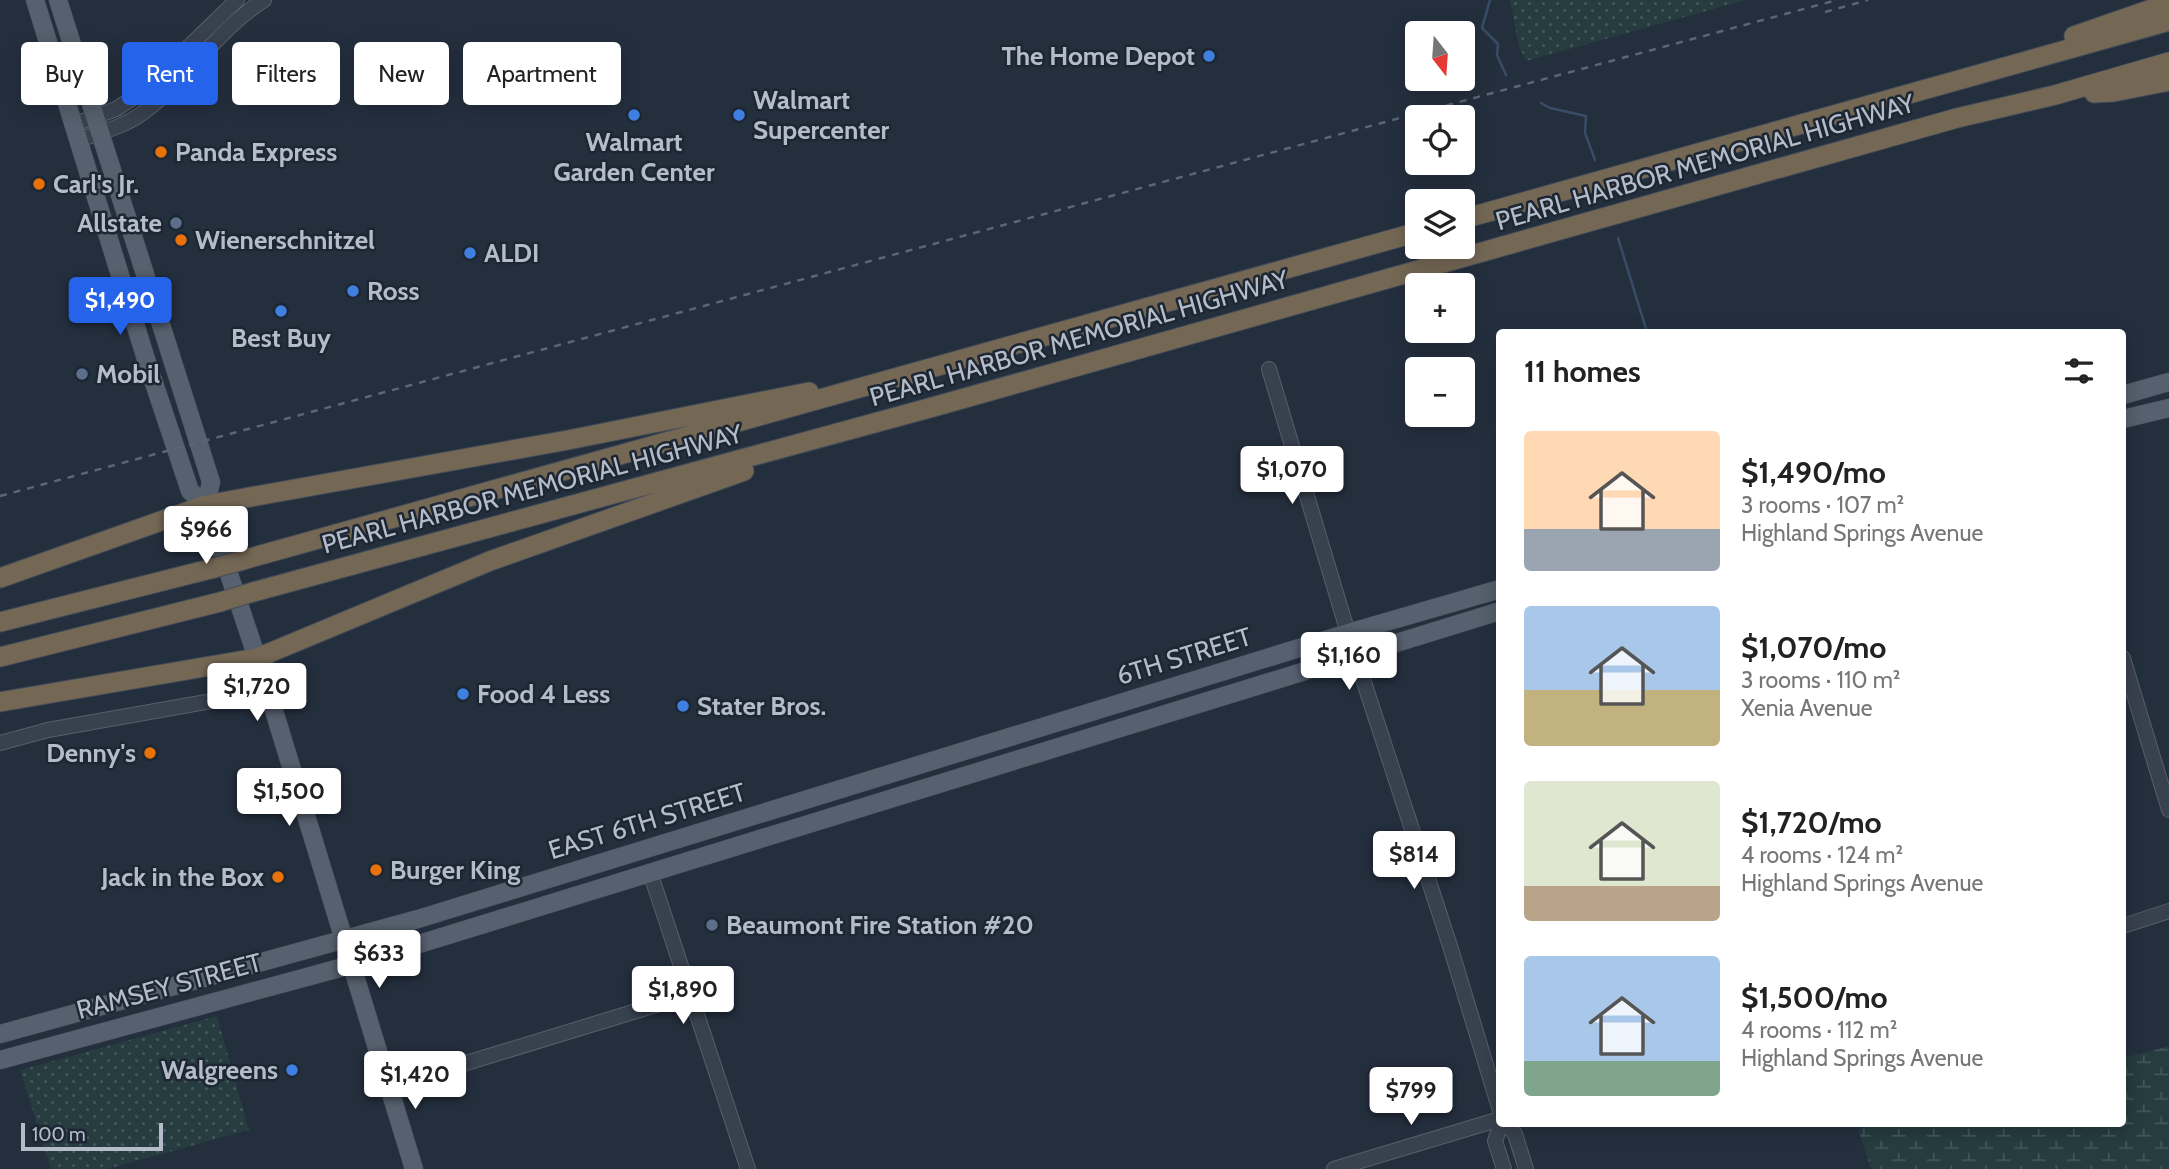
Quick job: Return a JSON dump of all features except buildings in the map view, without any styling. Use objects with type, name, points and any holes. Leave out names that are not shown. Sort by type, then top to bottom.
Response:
[{"type":"highway","points":[[1919,90],[2169,3]]},
{"type":"highway","name":"PEARL HARBOR MEMORIAL HIGHWAY","points":[[1475,216],[2169,21]]},
{"type":"highway","name":"PEARL HARBOR MEMORIAL HIGHWAY","points":[[0,657],[220,602],[933,407],[1943,122],[2054,95],[2169,62]]},
{"type":"highway","points":[[2054,95],[2113,92],[2169,81]]},
{"type":"highway","name":"PEARL HARBOR MEMORIAL HIGHWAY","points":[[0,622],[243,560],[1405,236]]},
{"type":"highway","points":[[0,578],[206,505],[568,440],[786,396],[917,373]]},
{"type":"highway","points":[[0,702],[257,658],[425,586],[534,544],[933,407]]},
{"type":"main road","points":[[35,0],[145,356],[190,491],[206,505],[257,658],[254,669],[258,684],[268,691],[414,1169]]},
{"type":"main road","points":[[58,0],[211,482],[206,505]]},
{"type":"main road","points":[[2126,394],[2169,382]]},
{"type":"main road","points":[[2126,418],[2169,408]]},
{"type":"main road","name":"6TH STREET","points":[[885,775],[1496,590]]},
{"type":"main road","name":"6TH STREET","points":[[889,798],[1496,612]]},
{"type":"main road","name":"EAST 6TH STREET","points":[[344,940],[885,775]]},
{"type":"main road","name":"EAST 6TH STREET","points":[[351,965],[889,798]]},
{"type":"main road","points":[[455,933],[466,918],[510,905],[512,897],[509,891]]},
{"type":"main road","name":"RAMSEY STREET","points":[[0,1034],[344,940]]},
{"type":"main road","name":"RAMSEY STREET","points":[[0,1060],[351,965]]},
{"type":"street","points":[[98,124],[142,92],[237,0]]},
{"type":"street","points":[[77,132],[98,124],[133,119],[144,112],[242,15],[264,0]]},
{"type":"street","points":[[1269,369],[1356,656],[1496,1098]]},
{"type":"street","points":[[2126,669],[2169,810]]},
{"type":"street","points":[[0,743],[56,728],[268,691]]},
{"type":"street","points":[[650,872],[748,1169]]},
{"type":"street","points":[[2126,925],[2169,911]]},
{"type":"street","points":[[388,1087],[692,994]]},
{"type":"street","points":[[1334,1169],[1496,1122]]},
{"type":"street","points":[[1498,1127],[1495,1141],[1504,1169]]},
{"type":"street","points":[[1509,1127],[1515,1134],[1526,1169]]},
{"type":"green space","points":[[1510,0],[1746,0],[1526,61],[1519,47]]},
{"type":"green space","points":[[217,1016],[249,1130],[107,1169],[51,1169],[20,1070]]},
{"type":"green space","points":[[2169,1046],[2169,1169],[1871,1169],[1858,1129],[2126,1127],[2126,1057]]},
{"type":"waterway","points":[[1490,0],[1482,28],[1498,44],[1497,55],[1506,75]]},
{"type":"waterway","points":[[1541,103],[1550,108],[1586,116],[1585,133],[1595,160]]},
{"type":"waterway","points":[[1618,238],[1646,329]]},
{"type":"railway","points":[[0,496],[1837,0]]},
{"type":"railway","points":[[1825,12],[1868,0]]},
{"type":"place","name":"The Home Depot","points":[[1209,56]]},
{"type":"place","name":"Walmart Garden Center","points":[[634,115]]},
{"type":"place","name":"Walmart Supercenter","points":[[739,115]]},
{"type":"place","name":"Panda Express","points":[[161,152]]},
{"type":"place","name":"Carl's Jr.","points":[[39,184]]},
{"type":"place","name":"Allstate","points":[[176,223]]},
{"type":"place","name":"Wienerschnitzel","points":[[181,240]]},
{"type":"place","name":"ALDI","points":[[470,253]]},
{"type":"place","name":"Ross","points":[[353,291]]},
{"type":"place","name":"Best Buy","points":[[281,311]]},
{"type":"place","name":"Mobil","points":[[82,374]]},
{"type":"place","name":"Food 4 Less","points":[[463,694]]},
{"type":"place","name":"Stater Bros.","points":[[683,706]]},
{"type":"place","name":"Denny's","points":[[150,753]]},
{"type":"place","name":"Burger King","points":[[376,870]]},
{"type":"place","name":"Jack in the Box","points":[[278,877]]},
{"type":"place","name":"Beaumont Fire Station #20","points":[[712,925]]},
{"type":"place","name":"Walgreens","points":[[292,1070]]}]
